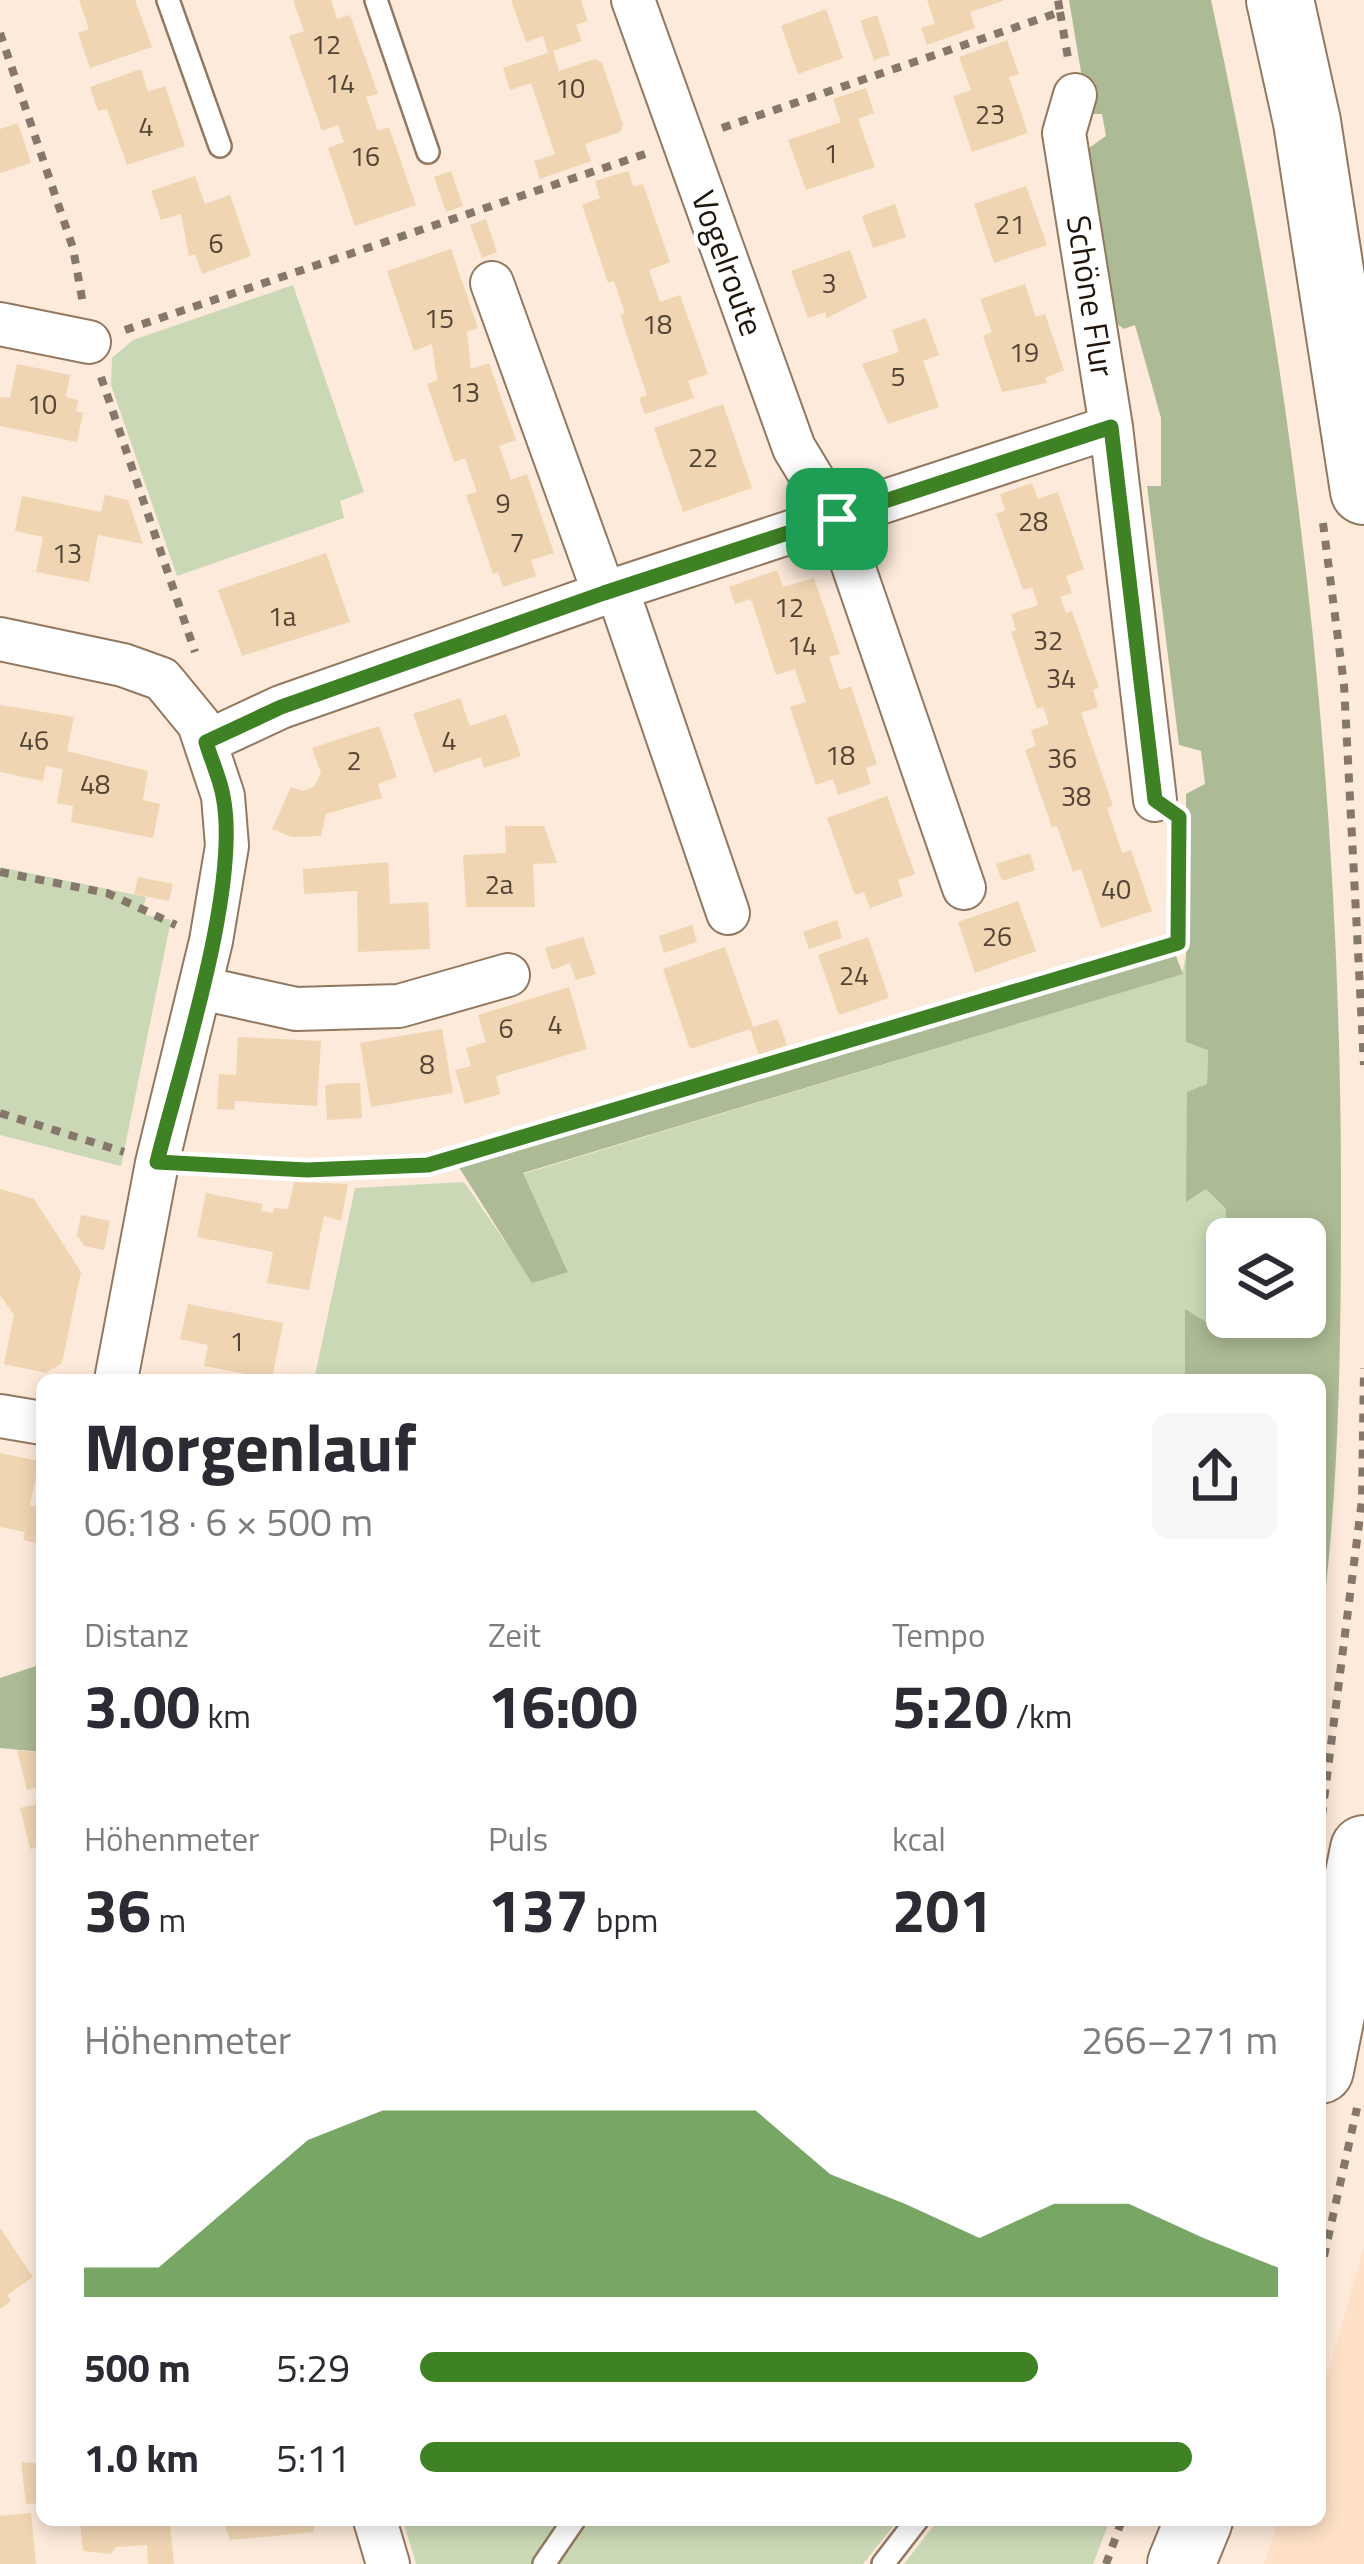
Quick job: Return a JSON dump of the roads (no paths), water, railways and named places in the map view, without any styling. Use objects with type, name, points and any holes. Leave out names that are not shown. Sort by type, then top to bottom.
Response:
[{"type":"main road","points":[[1280,0],[1307,122],[1342,496]]},
{"type":"main road","points":[[1340,2081],[1364,1849]]},
{"type":"main road","points":[[1181,2564],[1197,2526]]},
{"type":"street","name":"Vogelroute","points":[[633,0],[794,448],[837,519]]},
{"type":"street","name":"Schöne Flur","points":[[1075,95],[1064,133],[1111,427],[1155,800]]},
{"type":"street","points":[[492,284],[728,913]]},
{"type":"street","points":[[0,324],[89,342]]},
{"type":"street","points":[[206,742],[281,707],[610,591],[1111,427]]},
{"type":"street","points":[[837,519],[964,887]]},
{"type":"street","points":[[0,639],[122,664],[162,679],[178,694],[206,742],[223,796],[227,846],[212,941],[157,1162],[117,1374]]},
{"type":"street","points":[[201,988],[296,1009],[399,1006],[508,975]]},
{"type":"street","points":[[0,1416],[36,1422]]},
{"type":"street","points":[[377,2526],[388,2564]]},
{"type":"lane","points":[[168,0],[220,146]]},
{"type":"lane","points":[[376,0],[428,152]]},
{"type":"lane","points":[[544,2564],[570,2526]]},
{"type":"lane","points":[[883,2564],[912,2526]]}]
